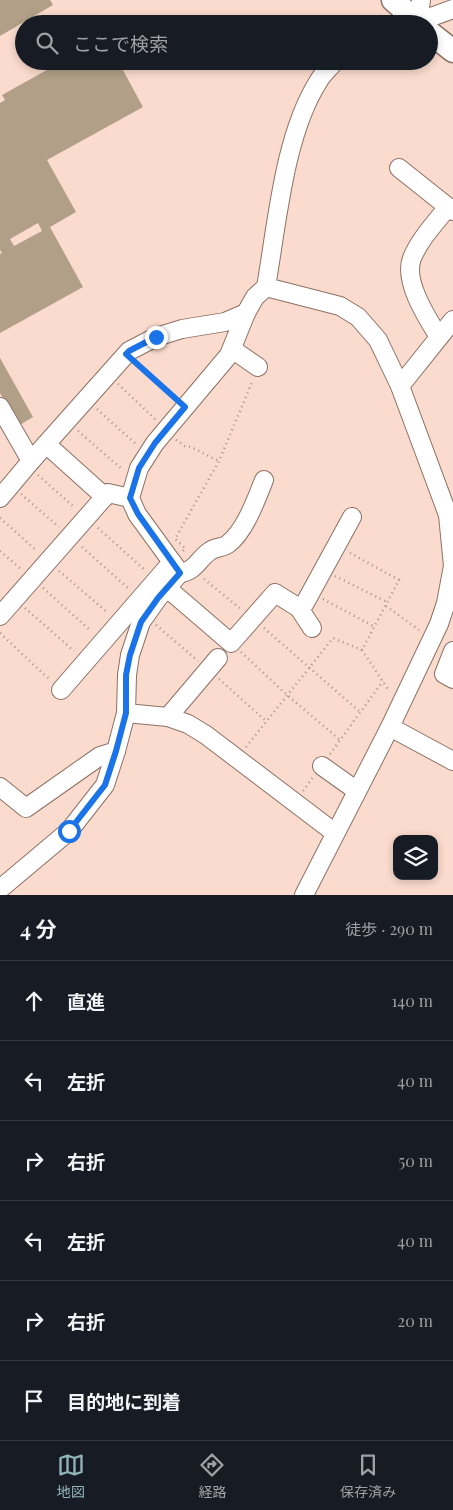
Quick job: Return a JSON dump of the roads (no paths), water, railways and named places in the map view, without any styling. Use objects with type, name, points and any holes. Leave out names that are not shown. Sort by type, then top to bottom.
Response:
[{"type":"main road","points":[[393,0],[409,15]]},
{"type":"main road","points":[[438,39],[453,51]]},
{"type":"street","points":[[421,15],[422,0]]},
{"type":"street","points":[[438,16],[453,9]]},
{"type":"street","points":[[178,568],[138,514],[130,498],[139,468],[155,443],[229,355],[246,313],[255,298],[266,287],[284,181],[295,133],[305,106],[318,81],[327,70]]},
{"type":"street","points":[[400,168],[450,209],[420,243],[411,260],[411,278],[417,298],[425,316],[439,337]]},
{"type":"street","points":[[266,287],[340,306],[358,317],[378,340],[400,386],[448,515],[453,566],[446,602],[439,624],[390,727],[304,895]]},
{"type":"street","points":[[5,492],[129,351],[156,337],[182,329],[225,322],[246,313]]},
{"type":"street","points":[[400,386],[453,320]]},
{"type":"street","points":[[232,350],[258,367]]},
{"type":"street","points":[[0,407],[29,463]]},
{"type":"street","points":[[46,444],[105,497]]},
{"type":"street","points":[[61,690],[120,623],[143,607],[178,568],[211,550],[229,544],[245,524],[264,480]]},
{"type":"street","points":[[0,616],[108,493],[130,498]]},
{"type":"street","points":[[299,608],[305,603],[352,517]]},
{"type":"street","points":[[162,584],[231,643],[275,593],[299,608],[312,628]]},
{"type":"street","points":[[0,889],[69,831],[105,785],[126,713],[126,675],[130,655],[141,622],[143,607]]},
{"type":"street","points":[[453,651],[444,674],[453,679]]},
{"type":"street","points":[[168,717],[213,664]]},
{"type":"street","points":[[126,713],[168,717],[188,724],[206,735],[335,832]]},
{"type":"street","points":[[390,727],[453,761]]},
{"type":"street","points":[[0,787],[26,808],[100,756],[116,751]]},
{"type":"street","points":[[322,766],[357,791]]}]
